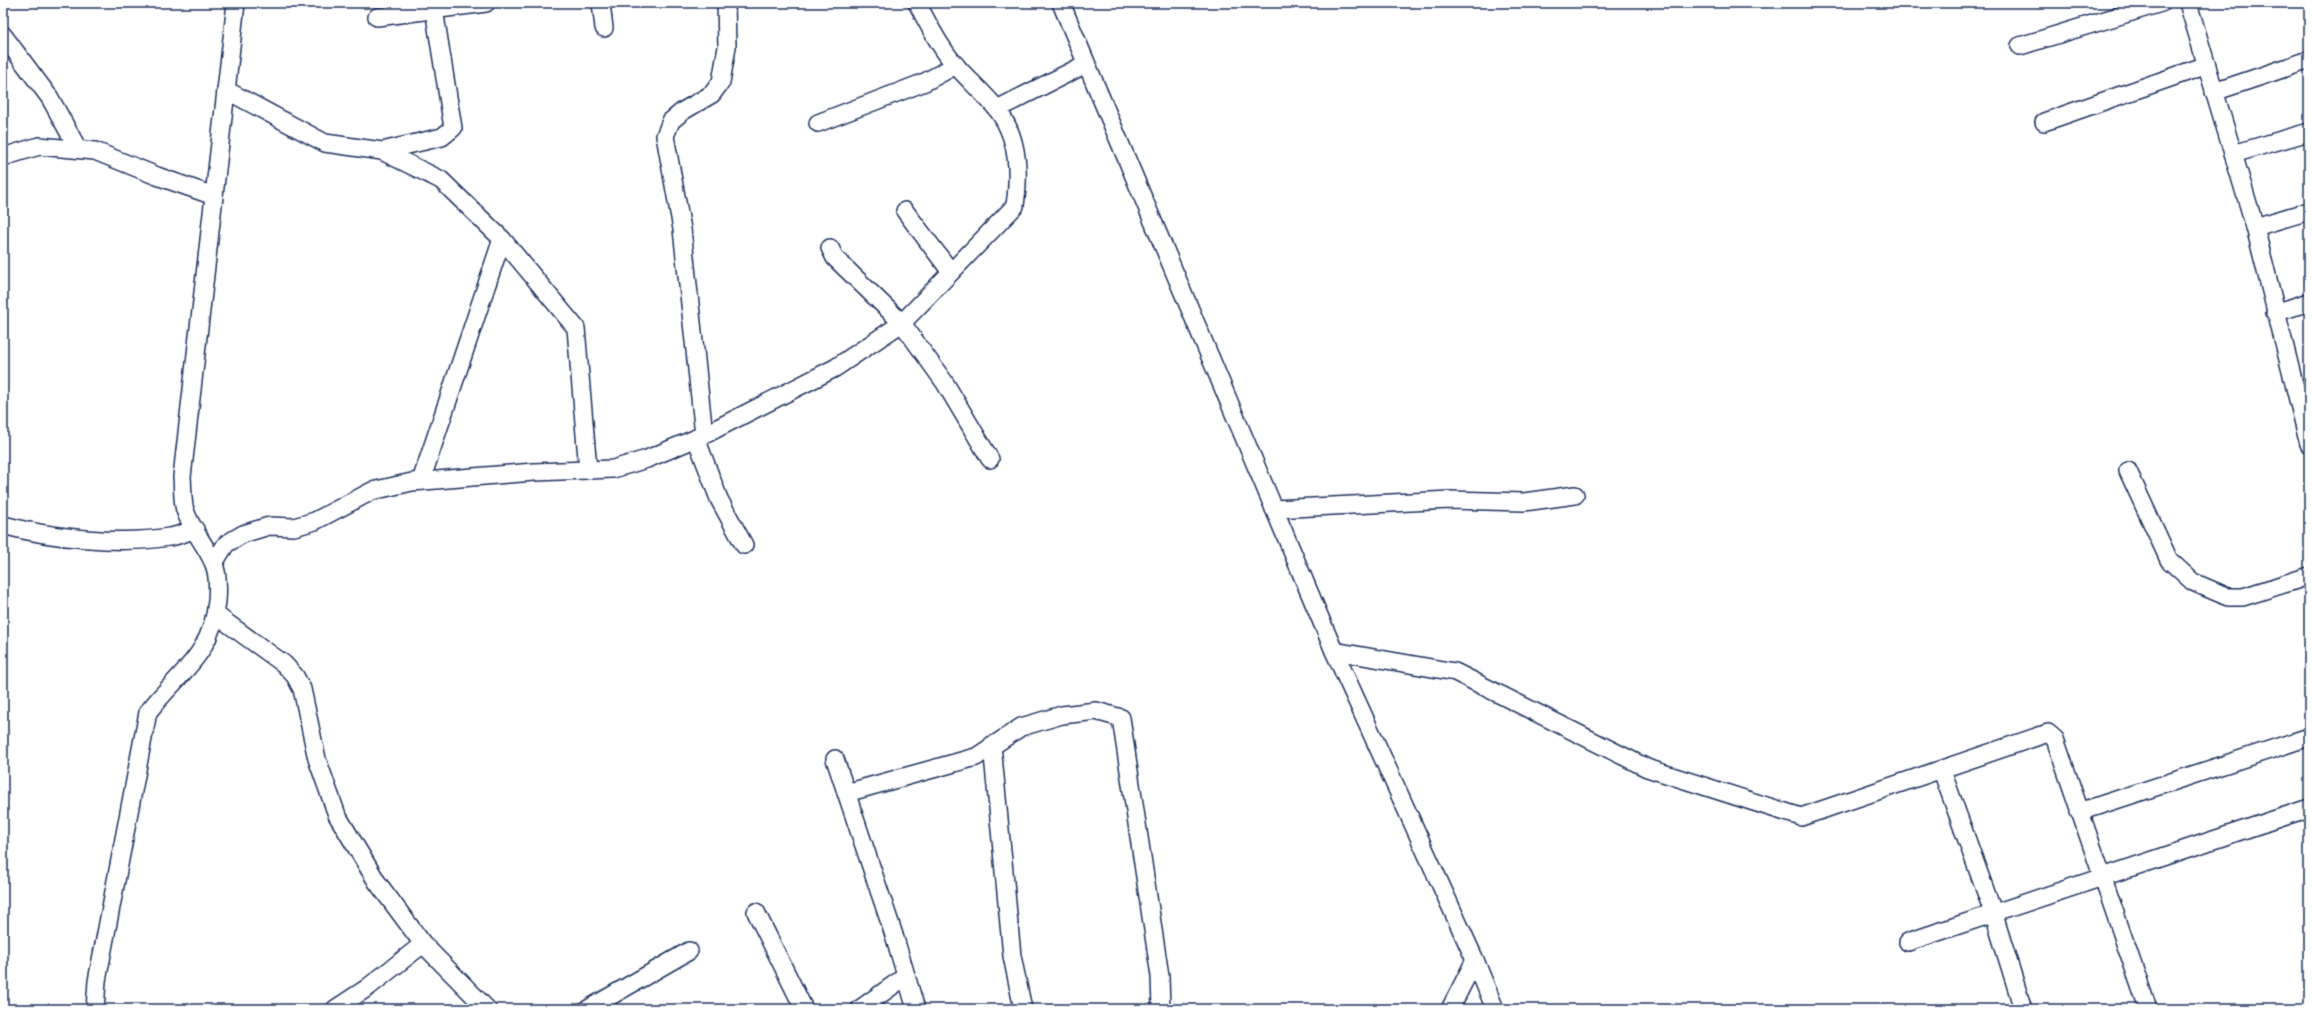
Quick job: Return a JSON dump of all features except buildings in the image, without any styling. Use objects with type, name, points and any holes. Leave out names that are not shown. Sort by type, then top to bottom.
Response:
[{"type":"street","points":[[95,1009],[99,973],[148,712],[162,693],[187,670],[202,651],[216,615],[218,592],[214,563],[185,510],[182,477],[236,3]]},
{"type":"street","points":[[376,17],[486,3]]},
{"type":"street","points":[[601,3],[604,28]]},
{"type":"street","points":[[726,3],[728,47],[721,82],[712,94],[683,111],[671,121],[665,136],[682,229],[700,437],[719,499],[744,545]]},
{"type":"street","points":[[214,563],[226,544],[243,534],[269,526],[294,527],[315,521],[372,491],[421,481],[534,472],[613,469],[647,459],[700,437],[835,368],[902,323],[1015,206],[1019,180],[1014,141],[997,109],[956,65],[932,32],[917,3]]},
{"type":"street","points":[[1061,3],[1334,651],[1475,960],[1495,1009]]},
{"type":"street","points":[[2020,46],[2161,3]]},
{"type":"street","points":[[2188,3],[2255,227],[2275,313],[2302,390],[2309,444]]},
{"type":"street","points":[[382,151],[442,137],[453,128],[434,10]]},
{"type":"street","points":[[3,35],[50,98],[78,149]]},
{"type":"street","points":[[2214,92],[2309,60]]},
{"type":"street","points":[[997,109],[1086,64]]},
{"type":"street","points":[[818,124],[925,82],[956,65]]},
{"type":"street","points":[[2044,122],[2206,65]]},
{"type":"street","points":[[226,90],[325,143],[382,151],[441,180],[502,239],[576,328],[588,470]]},
{"type":"street","points":[[2233,154],[2309,132]]},
{"type":"street","points":[[3,157],[39,146],[95,151],[157,176],[214,196]]},
{"type":"street","points":[[906,211],[951,272]]},
{"type":"street","points":[[2255,227],[2309,211]]},
{"type":"street","points":[[421,481],[502,239]]},
{"type":"street","points":[[830,248],[835,258],[902,323],[945,383],[990,459]]},
{"type":"street","points":[[2275,313],[2309,302]]},
{"type":"street","points":[[2128,471],[2170,560],[2193,582],[2228,597],[2244,597],[2309,576]]},
{"type":"street","points":[[1274,509],[1450,500],[1524,502],[1575,495]]},
{"type":"street","points":[[3,525],[34,534],[117,540],[169,538],[195,530]]},
{"type":"street","points":[[216,615],[284,664],[295,676],[302,689],[317,758],[337,815],[377,882],[423,944],[487,1009]]},
{"type":"street","points":[[1334,651],[1455,672],[1647,768],[1801,817],[1942,771],[2048,733],[2055,739],[2079,812],[2104,877],[2148,1009]]},
{"type":"street","points":[[846,793],[976,757],[1021,727],[1062,715],[1096,711],[1121,718],[1160,976],[1162,1009]]},
{"type":"street","points":[[2079,812],[2309,738]]},
{"type":"street","points":[[992,745],[1012,956],[1023,1009]]},
{"type":"street","points":[[835,759],[916,1009]]},
{"type":"street","points":[[1942,771],[1993,912],[2023,1009]]},
{"type":"street","points":[[1908,942],[1993,912],[2104,877],[2309,808]]},
{"type":"street","points":[[756,912],[804,1009]]},
{"type":"street","points":[[335,1009],[367,988],[423,944]]},
{"type":"street","points":[[588,1009],[689,951]]},
{"type":"street","points":[[1450,1009],[1475,960]]},
{"type":"street","points":[[860,1009],[906,976]]}]
